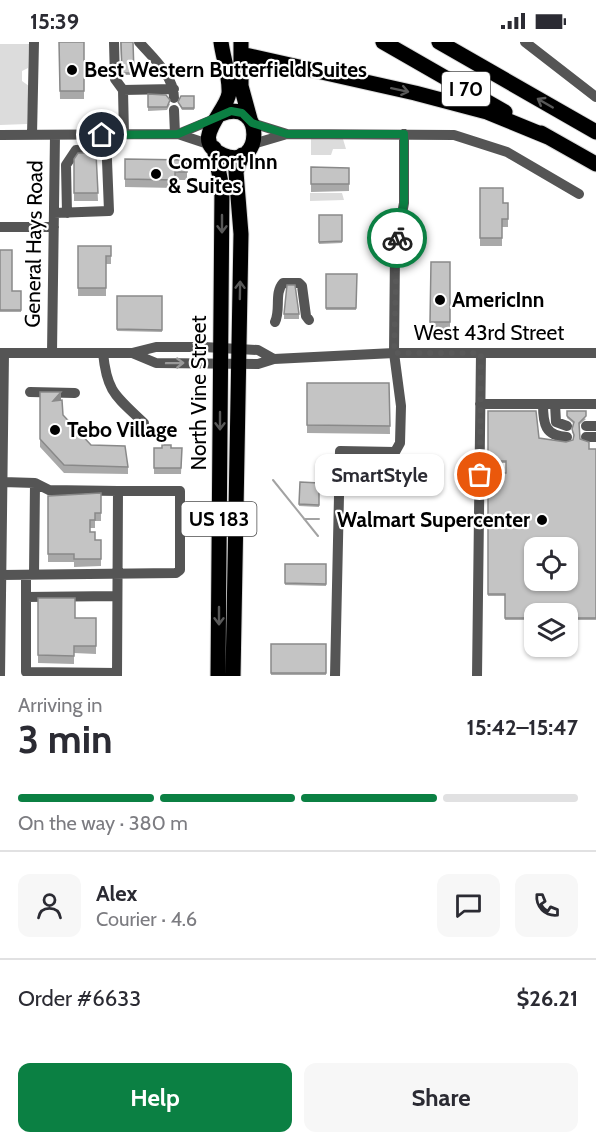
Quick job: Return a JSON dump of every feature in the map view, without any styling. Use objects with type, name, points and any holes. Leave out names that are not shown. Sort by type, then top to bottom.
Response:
[{"type":"highway","points":[[221,42],[229,88],[226,105],[209,129],[213,147],[227,157],[248,150],[255,130],[241,87],[241,48],[487,112],[548,137]]},
{"type":"highway","name":"I 70","points":[[383,42],[596,164]]},
{"type":"highway","name":"I 70","points":[[439,42],[596,132]]},
{"type":"highway","points":[[453,42],[491,72]]},
{"type":"highway","points":[[218,116],[236,111],[251,121]]},
{"type":"highway","name":"North Vine Street","points":[[213,147],[222,188],[218,676]]},
{"type":"highway","name":"North Vine Street","points":[[233,676],[241,234],[236,172],[248,150]]},
{"type":"street","name":"General Hays Road","points":[[32,135],[34,42]]},
{"type":"street","points":[[114,42],[115,79],[123,90],[124,135]]},
{"type":"street","points":[[123,90],[174,94],[163,70],[139,42]]},
{"type":"street","points":[[525,42],[596,97]]},
{"type":"street","points":[[174,110],[176,134]]},
{"type":"street","points":[[176,134],[218,116]]},
{"type":"street","points":[[251,121],[287,134],[454,135],[491,146],[579,194]]},
{"type":"street","points":[[0,135],[176,134],[213,147]]},
{"type":"street","points":[[248,150],[287,134]]},
{"type":"street","points":[[335,676],[340,452],[395,452],[400,443],[401,406],[394,353],[395,252],[404,203],[404,134]]},
{"type":"street","name":"General Hays Road","points":[[52,353],[55,135]]},
{"type":"street","points":[[54,213],[109,211],[106,135]]},
{"type":"street","points":[[67,213],[66,165],[76,150],[107,149]]},
{"type":"street","points":[[0,227],[54,227]]},
{"type":"street","points":[[275,322],[278,316],[279,289],[283,283],[299,283],[302,286],[306,316],[309,320]]},
{"type":"street","points":[[2,353],[132,353],[156,347],[220,355]]},
{"type":"street","name":"General Hays Road","points":[[0,676],[2,353]]},
{"type":"street","points":[[103,353],[106,378],[111,391],[144,423]]},
{"type":"street","points":[[132,353],[156,363],[220,355]]},
{"type":"street","name":"West 43rd Street","points":[[220,355],[237,356],[258,364],[274,359],[394,353],[596,353]]},
{"type":"street","points":[[477,676],[481,353]]},
{"type":"street","points":[[30,392],[75,393]]},
{"type":"street","points":[[480,405],[596,405]]},
{"type":"street","points":[[551,405],[567,429],[551,434],[545,427],[551,405]]},
{"type":"street","points":[[1,575],[176,573],[180,570],[180,492],[49,490],[35,483],[3,482]]},
{"type":"street","points":[[35,483],[30,575],[26,597],[26,672],[117,675],[118,491]]},
{"type":"street","points":[[26,597],[117,596]]},
{"type":"shaded area","points":[[0,44],[29,44],[28,68],[22,71],[22,81],[29,86],[27,124],[0,125]]},
{"type":"shaded area","points":[[311,139],[343,139],[346,149],[333,149],[331,155],[311,155]]},
{"type":"shaded area","points":[[310,193],[342,193],[344,200],[310,201]]},
{"type":"building","name":"Best Western Butterfield Suites","points":[[59,42],[84,42],[84,91],[60,91]]},
{"type":"building","points":[[121,42],[133,42],[134,73],[122,73]]},
{"type":"building","points":[[148,94],[166,95],[170,100],[167,107],[148,107]]},
{"type":"building","points":[[181,96],[194,96],[194,108],[182,108],[178,102]]},
{"type":"building","points":[[78,153],[96,153],[98,193],[74,193],[74,159]]},
{"type":"building","points":[[125,159],[187,160],[187,172],[175,172],[175,180],[125,179]]},
{"type":"building","points":[[311,167],[349,168],[349,184],[311,184]]},
{"type":"building","points":[[480,188],[503,188],[503,203],[508,203],[508,219],[502,219],[502,238],[480,238]]},
{"type":"building","points":[[319,215],[342,215],[342,241],[319,242]]},
{"type":"building","points":[[78,246],[111,246],[111,256],[106,256],[106,288],[78,288]]},
{"type":"building","points":[[0,250],[12,250],[12,291],[21,291],[21,310],[0,310]]},
{"type":"building","name":"AmericInn","points":[[431,262],[450,262],[450,322],[430,322]]},
{"type":"building","points":[[326,274],[357,274],[356,308],[326,308]]},
{"type":"building","points":[[287,285],[295,285],[299,314],[284,314]]},
{"type":"building","points":[[117,296],[162,296],[162,330],[117,329]]},
{"type":"building","points":[[307,383],[389,383],[390,426],[307,425]]},
{"type":"building","name":"Tebo Village","points":[[40,392],[61,392],[53,401],[62,400],[63,415],[91,445],[125,446],[128,467],[64,465],[40,439]]},
{"type":"building","name":"Walmart Supercenter","points":[[488,411],[536,411],[539,438],[566,442],[573,440],[574,435],[572,429],[574,422],[567,416],[567,411],[586,411],[586,416],[579,423],[580,439],[589,442],[589,449],[596,449],[596,618],[578,618],[578,603],[524,603],[524,618],[505,618],[505,594],[488,594],[488,473],[506,473],[506,461],[488,461]]},
{"type":"building","points":[[162,445],[182,448],[181,468],[154,468],[154,448],[162,448]]},
{"type":"building","points":[[300,482],[319,483],[319,505],[299,504]]},
{"type":"building","points":[[101,493],[101,513],[95,513],[95,520],[90,520],[90,532],[95,532],[95,540],[101,540],[101,559],[74,559],[74,554],[48,554],[48,496]]},
{"type":"building","points":[[285,564],[326,564],[326,584],[285,583]]},
{"type":"building","points":[[38,598],[75,598],[75,618],[96,618],[96,646],[74,646],[74,656],[38,655]]},
{"type":"building","points":[[271,644],[326,644],[326,673],[271,673]]},
{"type":"waterway","points":[[273,480],[318,536]]},
{"type":"waterway","points":[[304,519],[319,519]]},
{"type":"way so far","points":[[397,238],[394,353],[481,353],[480,475]]},
{"type":"place","name":"Best Western Butterfield Suites","points":[[72,70]]},
{"type":"place","name":"Comfort Inn & Suites","points":[[156,174]]},
{"type":"place","name":"AmericInn","points":[[440,300]]},
{"type":"place","name":"Tebo Village","points":[[55,430]]},
{"type":"place","name":"SmartStyle","points":[[480,475]]},
{"type":"place","name":"Walmart Supercenter","points":[[542,520]]},
{"type":"route","points":[[102,135],[178,134],[231,111],[242,113],[252,123],[287,134],[404,134],[405,189],[397,238]]}]
